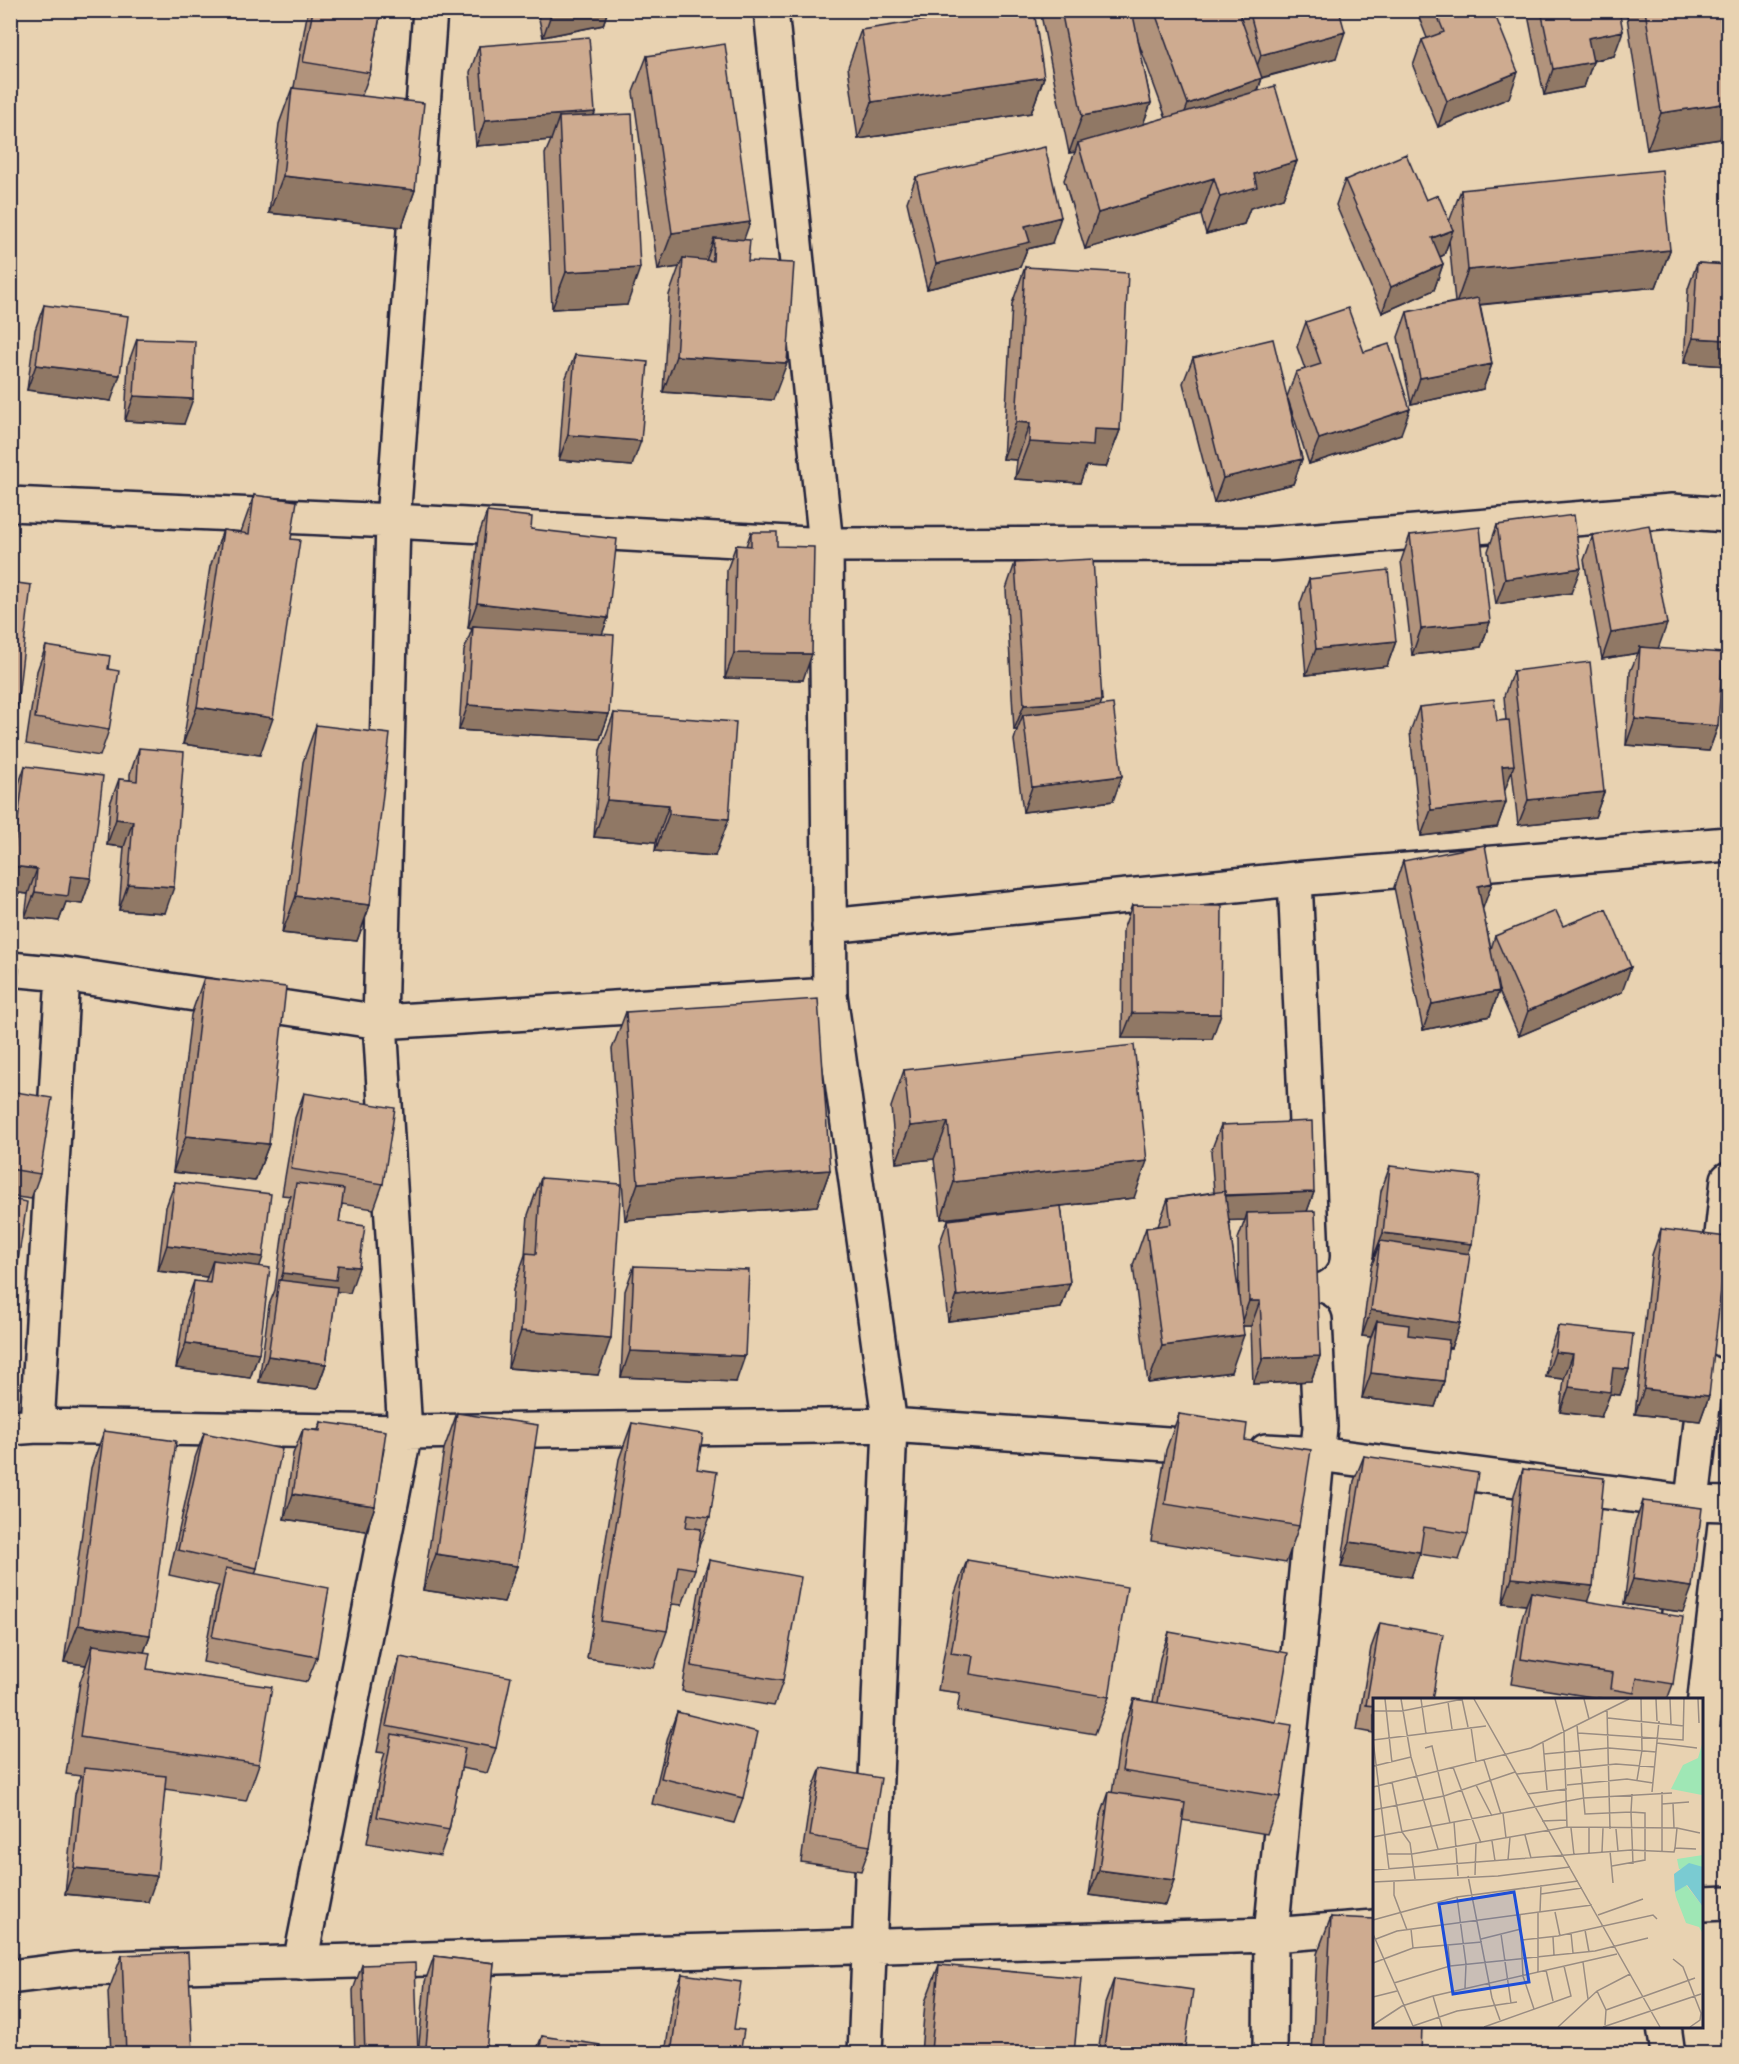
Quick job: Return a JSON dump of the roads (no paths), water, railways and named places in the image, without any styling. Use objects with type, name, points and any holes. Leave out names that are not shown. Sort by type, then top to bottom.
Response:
[{"type":"street","points":[[300,1963],[405,1432],[380,1022],[393,521],[430,10]]},
{"type":"street","points":[[771,10],[826,545],[830,995],[890,1425],[865,2054]]},
{"type":"street","points":[[10,504],[393,521],[826,545],[1268,544],[1672,511],[1728,515]]},
{"type":"street","points":[[829,926],[1295,879],[1728,844]]},
{"type":"street","points":[[1270,2054],[1271,1935],[1320,1427],[1295,879]]},
{"type":"street","points":[[10,969],[63,974],[380,1022],[830,995]]},
{"type":"street","points":[[63,974],[24,1427],[405,1432],[890,1425],[1318,1454],[1692,1503],[1728,1504]]},
{"type":"street","points":[[1714,1306],[1728,1179]]},
{"type":"street","points":[[1669,1698],[1710,1341]]},
{"type":"street","points":[[1703,1904],[1728,1902]]},
{"type":"street","points":[[10,1977],[74,1969],[1271,1935],[1373,1927]]},
{"type":"street","points":[[1664,2028],[1668,2054]]}]
